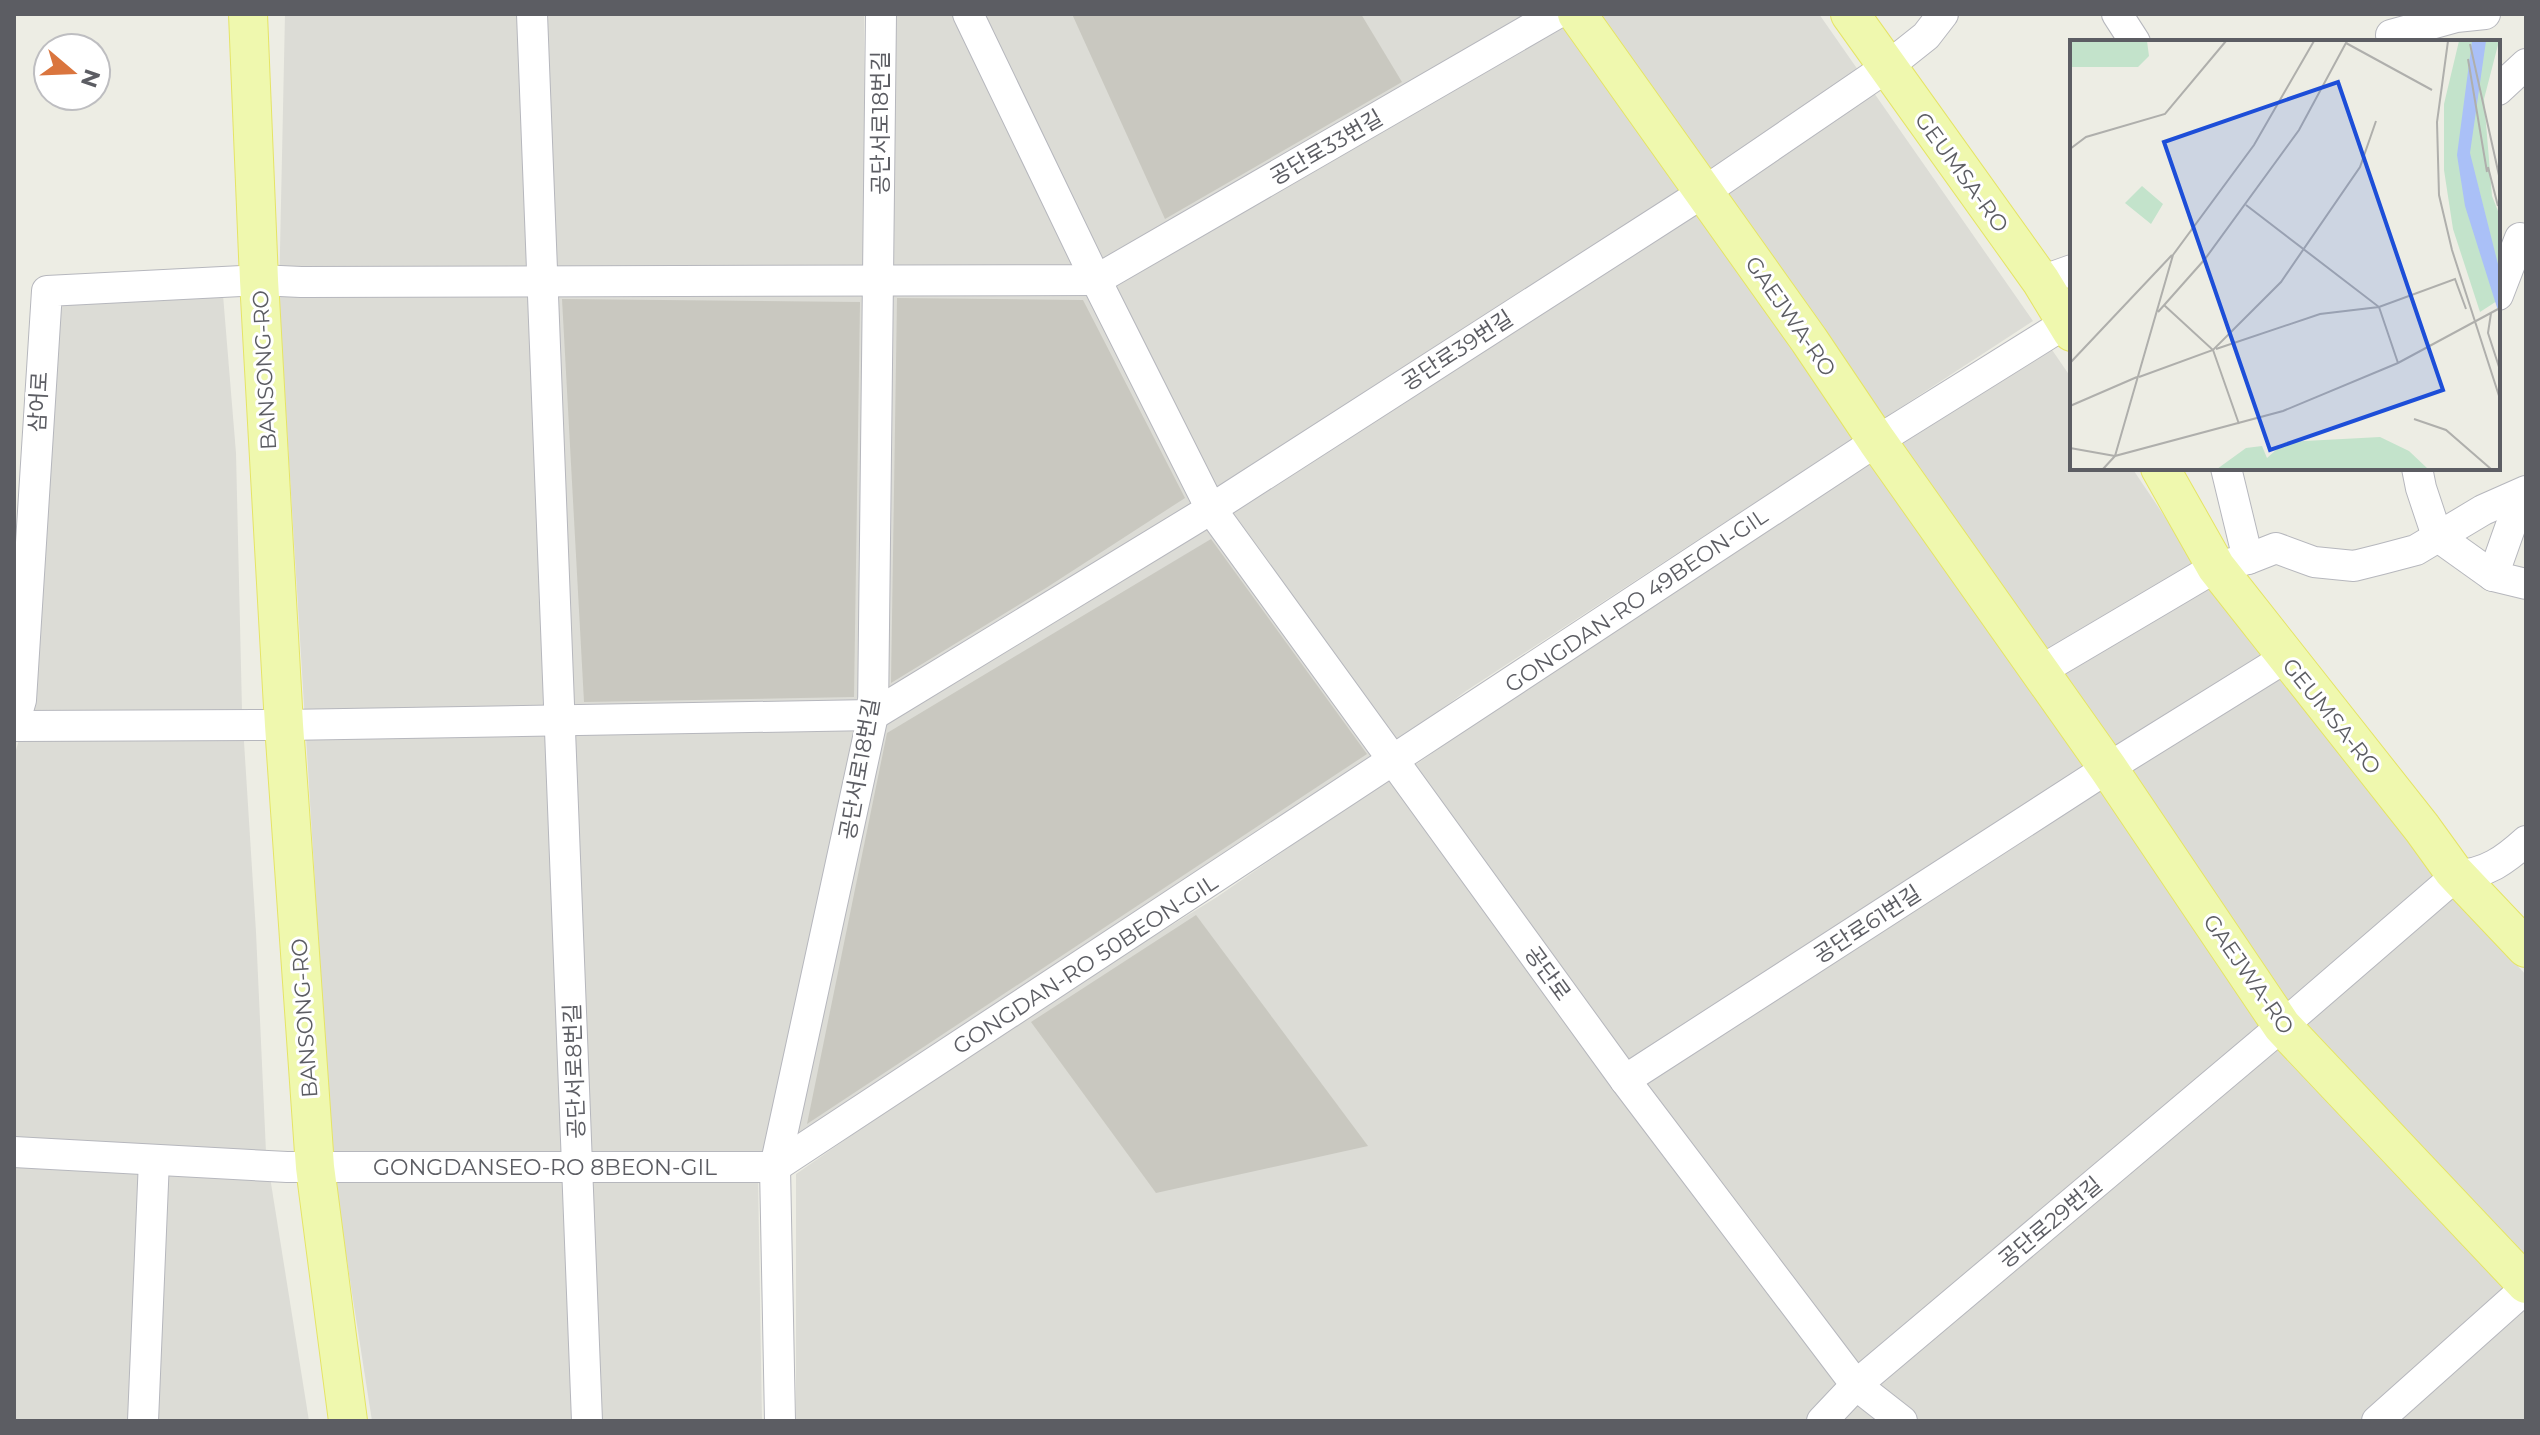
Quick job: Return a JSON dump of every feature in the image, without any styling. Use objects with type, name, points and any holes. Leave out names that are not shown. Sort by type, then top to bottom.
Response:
[{"type":"main road","name":"BANSONG-RO","points":[[248,14],[259,280],[284,725],[315,1167],[348,1421]]},
{"type":"main road","name":"GAEJWA-RO","points":[[1577,14],[2108,768],[2282,1026],[2526,1286]]},
{"type":"main road","name":"GEUMSA-RO","points":[[1850,14],[1887,67],[2057,276],[2069,327]]},
{"type":"main road","name":"GEUMSA-RO","points":[[2162,470],[2232,563],[2285,658],[2457,875],[2526,948]]},
{"type":"street","name":"공단서로8번길","points":[[532,14],[587,1421]]},
{"type":"street","name":"공단서로18번길","points":[[780,1421],[775,1167],[873,715],[881,14]]},
{"type":"street","name":"공단로","points":[[968,14],[1211,509],[1625,1080],[1856,1385],[1902,1421]]},
{"type":"street","name":"공단로33번길","points":[[1096,280],[1556,14]]},
{"type":"street","points":[[1704,192],[1887,67],[1926,36],[1943,14]]},
{"type":"street","points":[[2117,14],[2134,40]]},
{"type":"street","points":[[2389,30],[2485,14]]},
{"type":"street","points":[[2500,88],[2526,64]]},
{"type":"street","name":"공단로39번길","points":[[1211,509],[1704,192]]},
{"type":"street","points":[[2500,292],[2520,238],[2526,240]]},
{"type":"street","points":[[259,280],[1096,280]]},
{"type":"street","name":"삼어로","points":[[14,725],[21,700],[47,291],[259,280]]},
{"type":"street","points":[[1877,441],[2069,327]]},
{"type":"street","name":"GONGDAN-RO 49BEON-GIL","points":[[1395,760],[1877,441]]},
{"type":"street","points":[[2226,470],[2232,563]]},
{"type":"street","points":[[2417,470],[2437,536],[2493,576],[2526,584]]},
{"type":"street","points":[[2040,671],[2232,563],[2276,548],[2314,562],[2354,566],[2416,550],[2483,510],[2524,492]]},
{"type":"street","points":[[2493,576],[2524,492]]},
{"type":"street","points":[[14,725],[284,725],[873,715],[1211,509]]},
{"type":"street","name":"공단로61번길","points":[[1625,1080],[2108,768],[2285,658]]},
{"type":"street","name":"GONGDAN-RO 50BEON-GIL","points":[[775,1167],[1395,760]]},
{"type":"street","points":[[2457,875],[2473,874],[2503,862],[2526,841]]},
{"type":"street","name":"공단로29번길","points":[[1822,1421],[1856,1385],[2457,875]]},
{"type":"street","points":[[14,1152],[315,1167]]},
{"type":"street","points":[[143,1421],[154,1160]]},
{"type":"street","name":"GONGDANSEO-RO 8BEON-GIL","points":[[315,1167],[775,1167]]},
{"type":"street","points":[[2377,1421],[2526,1286]]},
{"type":"shaded area","points":[[285,14],[864,14],[865,682],[758,1176],[762,1421],[372,1421],[337,1197],[330,1127],[279,298]]},
{"type":"shaded area","points":[[894,14],[1819,14],[2033,321],[1466,691],[1332,790],[796,1140],[879,747],[893,269]]},
{"type":"shaded area","points":[[223,295],[236,453],[242,710],[266,1152],[309,1421],[14,1421],[14,757],[29,705],[58,304]]},
{"type":"shaded area","points":[[2048,344],[2070,376],[2070,470],[2133,470],[2222,602],[2383,810],[2456,898],[2526,975],[2526,1421],[796,1421],[796,1174],[1001,1031],[1217,897],[1382,783],[1418,763],[1663,593]]},
{"type":"building","points":[[1072,14],[1361,14],[1402,82],[1165,219]]},
{"type":"building","points":[[897,298],[1083,300],[1185,498],[891,683]]},
{"type":"building","points":[[562,299],[860,302],[854,697],[584,702]]},
{"type":"building","points":[[1211,539],[1367,754],[807,1124],[887,733]]},
{"type":"building","points":[[1196,915],[1368,1146],[1156,1193],[1031,1022]]}]
